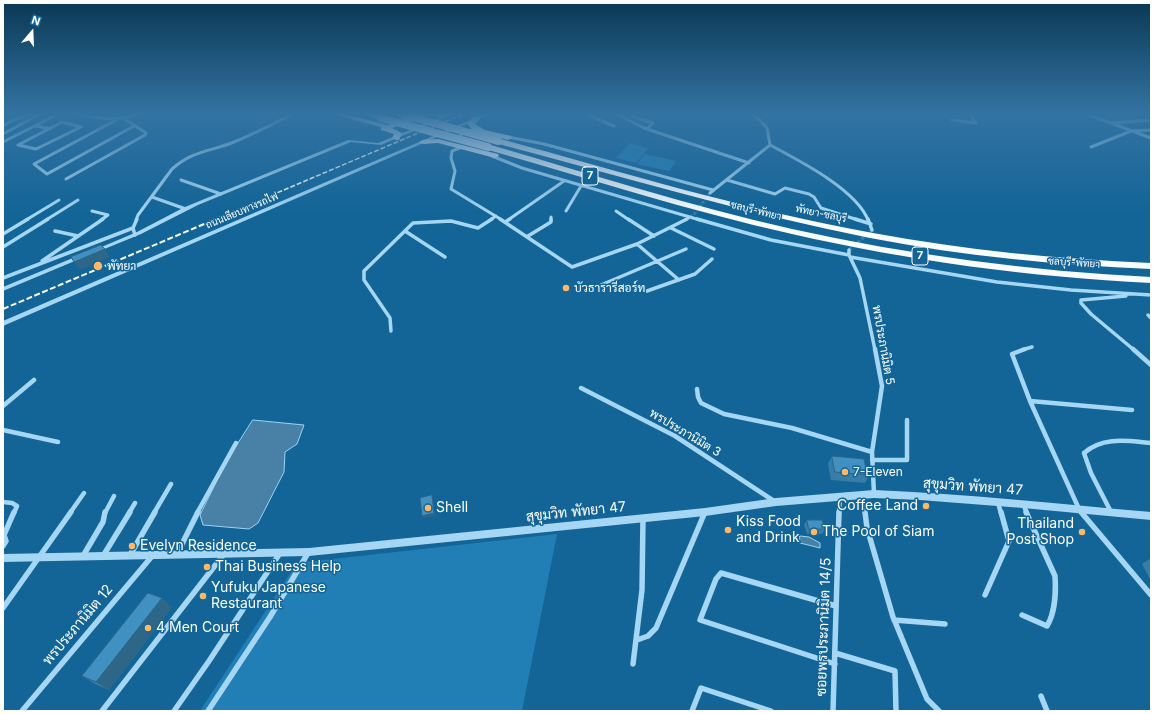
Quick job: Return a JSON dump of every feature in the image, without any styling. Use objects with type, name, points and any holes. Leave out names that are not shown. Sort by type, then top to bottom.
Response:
[{"type":"highway","points":[[463,147],[623,191],[693,206]]},
{"type":"highway","name":"ชลบุรี-พัทยา","points":[[489,147],[693,206],[790,231],[912,255],[1035,271],[1151,280]]},
{"type":"highway","name":"พัทยา-ชลบุรี","points":[[527,147],[781,216],[870,235],[917,243],[1019,256],[1151,266]]},
{"type":"highway","points":[[542,147],[632,172],[706,195]]},
{"type":"street","points":[[26,147],[36,150],[41,147]]},
{"type":"street","points":[[65,147],[34,164],[47,174],[95,147]]},
{"type":"street","points":[[66,179],[123,147]]},
{"type":"street","points":[[135,235],[133,228],[138,215],[172,169],[187,157],[215,147]]},
{"type":"street","name":"ถนนเลียบทางรถไฟ","points":[[91,253],[135,235],[184,209],[335,147]]},
{"type":"street","name":"ถนนเลียบทางรถไฟ","points":[[3,324],[412,147]]},
{"type":"street","points":[[461,147],[452,151],[451,158],[455,171],[451,189],[528,236],[572,267],[637,244],[690,218]]},
{"type":"street","points":[[556,147],[713,190]]},
{"type":"street","points":[[702,147],[749,163]]},
{"type":"street","points":[[706,195],[767,147]]},
{"type":"street","points":[[774,147],[848,193],[867,216],[872,230]]},
{"type":"street","points":[[486,153],[522,168],[580,186],[771,240],[1003,282],[1071,290],[1151,295]]},
{"type":"street","points":[[180,180],[221,194]]},
{"type":"street","points":[[726,180],[773,193],[777,193],[785,188],[810,194],[814,197],[818,205],[824,210],[871,224]]},
{"type":"street","points":[[505,222],[564,181]]},
{"type":"street","points":[[566,211],[570,207],[580,186]]},
{"type":"street","points":[[152,197],[184,209]]},
{"type":"street","points":[[3,234],[59,200]]},
{"type":"street","points":[[3,247],[78,200]]},
{"type":"street","points":[[36,264],[108,215],[92,211]]},
{"type":"street","points":[[616,211],[654,236]]},
{"type":"street","points":[[391,331],[390,318],[364,280],[364,271],[409,226],[416,222],[451,221],[480,228],[496,216]]},
{"type":"street","points":[[528,236],[551,222],[551,218]]},
{"type":"street","points":[[3,278],[36,264],[133,228]]},
{"type":"street","points":[[671,228],[714,249]]},
{"type":"street","points":[[55,231],[78,236]]},
{"type":"street","points":[[405,231],[445,257]]},
{"type":"street","points":[[637,244],[659,261],[679,280]]},
{"type":"street","points":[[601,285],[686,250]]},
{"type":"street","name":"พรประภานิมิต 5","points":[[849,254],[860,278],[882,386],[872,452],[874,494]]},
{"type":"street","points":[[3,289],[84,256]]},
{"type":"street","points":[[647,291],[695,274],[712,259]]},
{"type":"street","points":[[1133,294],[1081,300],[1081,303],[1091,314],[1151,365]]},
{"type":"street","points":[[1151,315],[1148,315],[1151,318]]},
{"type":"street","points":[[1032,347],[1012,354],[1030,401],[1079,509],[1151,595]]},
{"type":"street","points":[[3,406],[34,380]]},
{"type":"street","name":"พรประภานิมิต 3","points":[[581,388],[675,436],[776,502]]},
{"type":"street","points":[[696,389],[696,396],[700,402],[720,412],[743,419],[782,426],[872,452]]},
{"type":"street","points":[[1030,401],[1132,410]]},
{"type":"street","points":[[872,460],[907,460],[907,420]]},
{"type":"street","points":[[3,430],[58,442]]},
{"type":"street","points":[[1112,512],[1091,473],[1084,453],[1090,447],[1100,442],[1151,443]]},
{"type":"street","points":[[176,554],[236,443]]},
{"type":"street","points":[[130,555],[171,484]]},
{"type":"street","points":[[3,608],[84,494]]},
{"type":"street","name":"สุขุมวิท พัทยา 47","points":[[3,558],[309,552],[705,512],[776,502],[874,494],[998,502],[1151,516]]},
{"type":"street","points":[[862,495],[867,528],[894,620],[927,700],[939,711]]},
{"type":"street","points":[[82,557],[103,522],[104,514],[114,496]]},
{"type":"street","name":"ซอยพรประภานิมิต 14/5","points":[[833,711],[840,496]]},
{"type":"street","points":[[3,502],[12,503],[17,506],[4,535],[6,541],[3,546]]},
{"type":"street","points":[[985,596],[1008,545],[998,502]]},
{"type":"street","points":[[103,556],[135,503]]},
{"type":"street","points":[[1022,615],[1047,626],[1050,621],[1056,587],[1055,576],[1050,563],[1023,504]]},
{"type":"street","points":[[637,640],[648,636],[656,628],[705,512]]},
{"type":"street","points":[[633,664],[642,590],[643,518]]},
{"type":"street","points":[[208,711],[270,617],[309,552]]},
{"type":"street","points":[[174,711],[209,661],[280,553]]},
{"type":"street","points":[[102,711],[224,554]]},
{"type":"street","name":"พรประภานิมิต 12","points":[[22,711],[153,556]]},
{"type":"street","points":[[835,664],[700,620],[716,579],[722,573],[836,606]]},
{"type":"street","points":[[894,620],[945,624]]},
{"type":"street","points":[[835,654],[895,671],[896,711]]},
{"type":"street","points":[[692,711],[701,688],[771,711]]},
{"type":"street","points":[[1041,696],[1046,711]]},
{"type":"shaded area","points":[[626,147],[649,148],[636,163],[616,158]]},
{"type":"shaded area","points":[[645,154],[676,161],[669,171],[637,164]]},
{"type":"shaded area","points":[[253,420],[304,425],[297,444],[285,452],[284,472],[258,523],[249,529],[203,525],[200,515],[226,462]]},
{"type":"shaded area","points":[[557,534],[522,711],[200,711],[297,563]]},
{"type":"shaded area","points":[[800,536],[809,537],[820,543],[820,548],[800,543]]},
{"type":"building","points":[[101,245],[105,249],[74,262],[71,257]]},
{"type":"building","points":[[832,456],[864,459],[869,475],[835,472]]},
{"type":"building","name":"Shell","points":[[432,495],[434,513],[422,516],[420,498]]},
{"type":"building","points":[[807,520],[822,520],[825,529],[809,529]]},
{"type":"building","points":[[148,593],[162,598],[96,682],[82,676]]},
{"type":"tunnel","points":[[690,217],[695,213],[710,193]]},
{"type":"tunnel","points":[[849,250],[872,230]]},
{"type":"railway","points":[[213,220],[384,147]]},
{"type":"railway","points":[[3,309],[216,219]]},
{"type":"place","name":"พัทยา","points":[[98,266]]},
{"type":"place","name":"บัวธารารีสอร์ท","points":[[566,288]]},
{"type":"place","name":"7-Eleven","points":[[845,472]]},
{"type":"place","name":"Coffee Land","points":[[926,506]]},
{"type":"place","name":"Shell","points":[[428,508]]},
{"type":"place","name":"Kiss Food and Drink","points":[[728,530]]},
{"type":"place","name":"The Pool of Siam","points":[[814,532]]},
{"type":"place","name":"Thailand Post Shop","points":[[1082,532]]},
{"type":"place","name":"Evelyn Residence","points":[[132,546]]},
{"type":"place","name":"Thai Business Help","points":[[207,567]]},
{"type":"place","name":"Yufuku Japanese Restaurant","points":[[203,596]]},
{"type":"place","name":"4 Men Court","points":[[148,628]]}]
